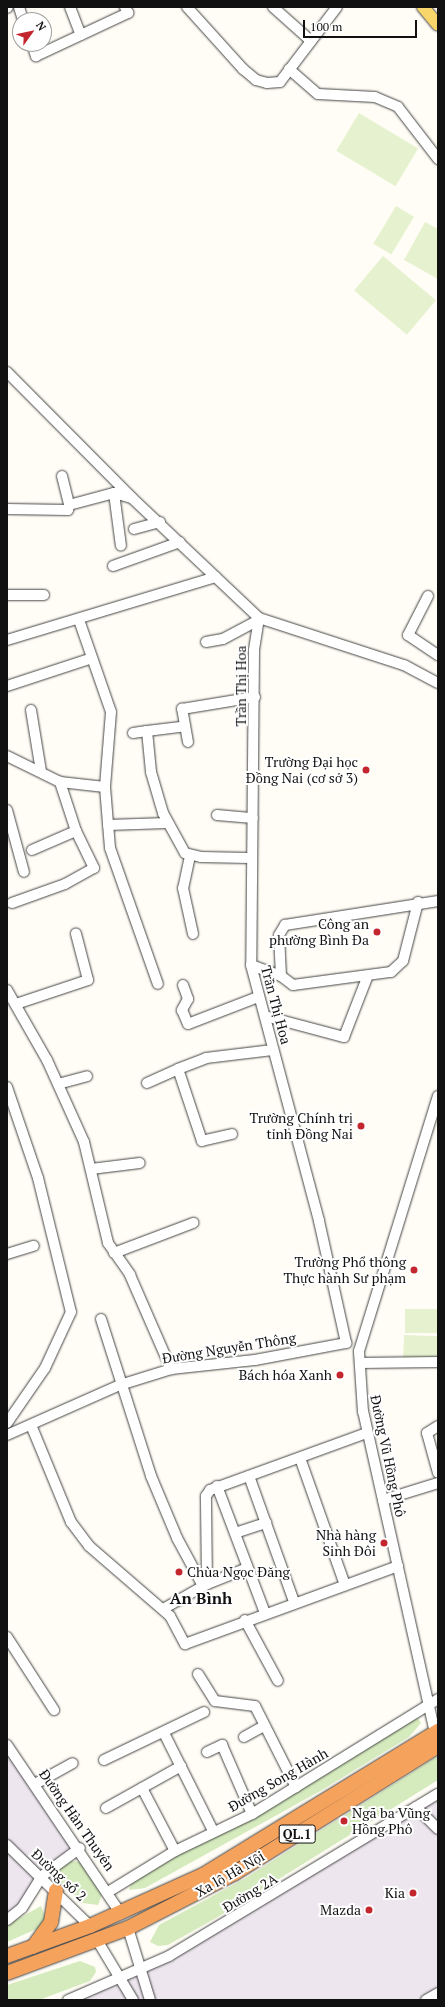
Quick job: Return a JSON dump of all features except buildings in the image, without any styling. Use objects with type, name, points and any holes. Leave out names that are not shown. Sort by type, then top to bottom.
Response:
[{"type":"highway","name":"Xa lộ Hà Nội","points":[[7,1956],[33,1948],[120,1914],[251,1849],[437,1737]]},
{"type":"highway","name":"Xa lộ Hà Nội","points":[[7,1973],[128,1928],[235,1873],[437,1737]]},
{"type":"highway","points":[[33,1948],[51,1922],[56,1890]]},
{"type":"highway","points":[[120,1914],[128,1928]]},
{"type":"highway","points":[[90,1926],[97,1940]]},
{"type":"main road","points":[[427,8],[438,25]]},
{"type":"street","points":[[70,7],[82,35]]},
{"type":"street","points":[[52,49],[128,13],[125,7]]},
{"type":"street","points":[[187,7],[256,80],[280,82],[337,7]]},
{"type":"street","points":[[273,7],[311,41]]},
{"type":"street","points":[[35,52],[36,56],[45,52]]},
{"type":"street","points":[[289,69],[318,94],[375,97],[398,107],[438,159]]},
{"type":"street","points":[[7,372],[132,498],[160,522],[258,620],[404,665],[438,683]]},
{"type":"street","points":[[7,509],[68,510],[69,505],[62,476]]},
{"type":"street","points":[[69,505],[114,493],[132,498]]},
{"type":"street","points":[[114,493],[121,546]]},
{"type":"street","points":[[134,529],[160,522]]},
{"type":"street","points":[[113,566],[180,542]]},
{"type":"street","points":[[7,640],[79,620],[216,577]]},
{"type":"street","points":[[7,595],[44,594]]},
{"type":"street","points":[[428,596],[408,635],[416,644],[438,655]]},
{"type":"street","points":[[79,620],[111,712],[105,788],[110,848],[158,984]]},
{"type":"street","points":[[206,642],[223,639],[258,620]]},
{"type":"street","name":"Trần Thị Hoa","points":[[258,620],[253,818],[249,858],[251,965],[258,997],[266,1016],[273,1050],[319,1221],[346,1343]]},
{"type":"street","points":[[7,686],[92,658]]},
{"type":"street","points":[[188,742],[182,709],[255,697]]},
{"type":"street","points":[[31,710],[41,771]]},
{"type":"street","points":[[133,733],[185,726]]},
{"type":"street","points":[[147,731],[151,772],[167,823],[180,848],[190,856],[249,858]]},
{"type":"street","points":[[7,756],[41,771],[60,782],[105,788]]},
{"type":"street","points":[[12,903],[94,870],[76,831],[60,782]]},
{"type":"street","points":[[7,810],[24,872]]},
{"type":"street","points":[[217,815],[253,818]]},
{"type":"street","points":[[108,825],[167,823]]},
{"type":"street","points":[[32,850],[76,831]]},
{"type":"street","points":[[190,856],[184,888],[193,934]]},
{"type":"street","points":[[281,976],[279,935],[286,925],[418,902],[438,901]]},
{"type":"street","points":[[251,965],[281,976],[293,985],[391,972],[403,961],[418,902]]},
{"type":"street","points":[[16,1004],[88,980],[76,934]]},
{"type":"street","points":[[266,1016],[344,1037],[368,975]]},
{"type":"street","points":[[183,985],[188,999],[182,1010],[188,1024],[258,997]]},
{"type":"street","points":[[7,990],[16,1004],[58,1084],[84,1142],[100,1215],[114,1253],[130,1275],[171,1369]]},
{"type":"street","points":[[147,1083],[206,1058],[273,1050]]},
{"type":"street","points":[[178,1069],[202,1141],[232,1134]]},
{"type":"street","points":[[58,1084],[87,1076]]},
{"type":"street","points":[[7,1087],[38,1178],[70,1312],[44,1368],[7,1423]]},
{"type":"street","name":"Đường Vũ Hồng Phô","points":[[437,1737],[434,1702],[398,1566],[361,1400],[359,1351],[438,1096]]},
{"type":"street","points":[[91,1169],[140,1162]]},
{"type":"street","points":[[114,1253],[193,1222]]},
{"type":"street","points":[[7,1254],[34,1246]]},
{"type":"street","points":[[101,1318],[120,1385],[174,1531],[205,1585]]},
{"type":"street","points":[[346,1343],[359,1351]]},
{"type":"street","name":"Đường Nguyễn Thông","points":[[7,1435],[120,1385],[171,1369],[255,1360],[346,1343]]},
{"type":"street","points":[[360,1363],[438,1362]]},
{"type":"street","points":[[31,1425],[71,1522],[89,1546],[163,1609],[178,1627],[185,1644],[294,1602],[398,1566]]},
{"type":"street","points":[[438,1426],[428,1433],[438,1473]]},
{"type":"street","points":[[205,1585],[206,1496],[217,1486],[368,1433]]},
{"type":"street","points":[[300,1458],[345,1585]]},
{"type":"street","points":[[249,1476],[294,1602]]},
{"type":"street","points":[[383,1500],[438,1483]]},
{"type":"street","points":[[217,1486],[265,1613]]},
{"type":"street","points":[[235,1533],[266,1523]]},
{"type":"street","points":[[163,1609],[205,1585],[247,1568]]},
{"type":"street","points":[[245,1620],[278,1681]]},
{"type":"street","points":[[7,1637],[40,1683],[54,1710]]},
{"type":"street","points":[[198,1674],[215,1701],[250,1704],[264,1726],[296,1787]]},
{"type":"street","name":"Đường Song Hành","points":[[108,1892],[175,1851],[213,1831],[252,1814],[434,1702]]},
{"type":"street","points":[[104,1760],[164,1733],[204,1712]]},
{"type":"street","points":[[244,1737],[264,1726]]},
{"type":"street","points":[[164,1733],[213,1831]]},
{"type":"street","name":"Đường Hàn Thuyên","points":[[7,1745],[80,1848],[120,1914]]},
{"type":"street","points":[[207,1752],[222,1745],[252,1814]]},
{"type":"street","points":[[35,1784],[72,1763]]},
{"type":"street","points":[[106,1808],[181,1766]]},
{"type":"street","points":[[142,1788],[175,1851]]},
{"type":"street","name":"Đường 2A","points":[[68,2000],[139,1971],[252,1908],[438,1794]]},
{"type":"street","points":[[416,1807],[438,1829]]},
{"type":"street","name":"Đường số 2","points":[[7,1845],[42,1876],[90,1926]]},
{"type":"street","points":[[7,1920],[22,1908],[42,1876],[80,1848]]},
{"type":"street","points":[[128,1928],[139,1971],[150,2000]]},
{"type":"street","points":[[97,1940],[133,2000]]},
{"type":"street","points":[[426,2000],[438,1993]]},
{"type":"shaded area","points":[[7,1752],[74,1849],[7,1917]]},
{"type":"shaded area","points":[[438,1799],[438,2000],[81,2000],[171,1960]]},
{"type":"green space","points":[[359,113],[418,149],[395,186],[336,151]]},
{"type":"green space","points":[[396,206],[414,217],[391,255],[373,244]]},
{"type":"green space","points":[[425,222],[438,229],[438,279],[404,260]]},
{"type":"green space","points":[[383,256],[436,300],[407,335],[354,290]]},
{"type":"green space","points":[[405,1309],[438,1309],[438,1333],[405,1333]]},
{"type":"green space","points":[[404,1335],[438,1336],[437,1360],[403,1359]]},
{"type":"green space","points":[[417,1717],[421,1723],[409,1737],[322,1790],[145,1888],[129,1890],[131,1883],[183,1852],[255,1818]]},
{"type":"green space","points":[[438,1756],[438,1780],[216,1918],[168,1945],[158,1946],[150,1942],[159,1925],[244,1879]]},
{"type":"green space","points":[[71,1861],[81,1862],[103,1892],[98,1905],[83,1903],[57,1879],[59,1868]]},
{"type":"green space","points":[[41,1906],[46,1919],[41,1927],[7,1942],[7,1925]]},
{"type":"green space","points":[[80,1961],[95,1967],[96,1972],[90,1981],[39,2000],[7,2000],[7,1985]]},
{"type":"place","name":"Trường Đại học Đồng Nai (cơ sở 3)","points":[[366,770]]},
{"type":"place","name":"Công an phường Bình Đa","points":[[377,932]]},
{"type":"place","name":"Trường Chính trị tỉnh Đồng Nai","points":[[361,1126]]},
{"type":"place","name":"Trường Phổ thông Thực hành Sư phạm","points":[[414,1270]]},
{"type":"place","name":"Bách hóa Xanh","points":[[340,1375]]},
{"type":"place","name":"Nhà hàng Sinh Đôi","points":[[384,1543]]},
{"type":"place","name":"Chùa Ngọc Đăng","points":[[179,1572]]},
{"type":"place","name":"Ngã ba Vũng Hồng Phô","points":[[344,1821]]},
{"type":"place","name":"Kia","points":[[413,1893]]},
{"type":"place","name":"Mazda","points":[[369,1910]]},
{"type":"district","name":"An Bình","points":[[201,1598]]}]
